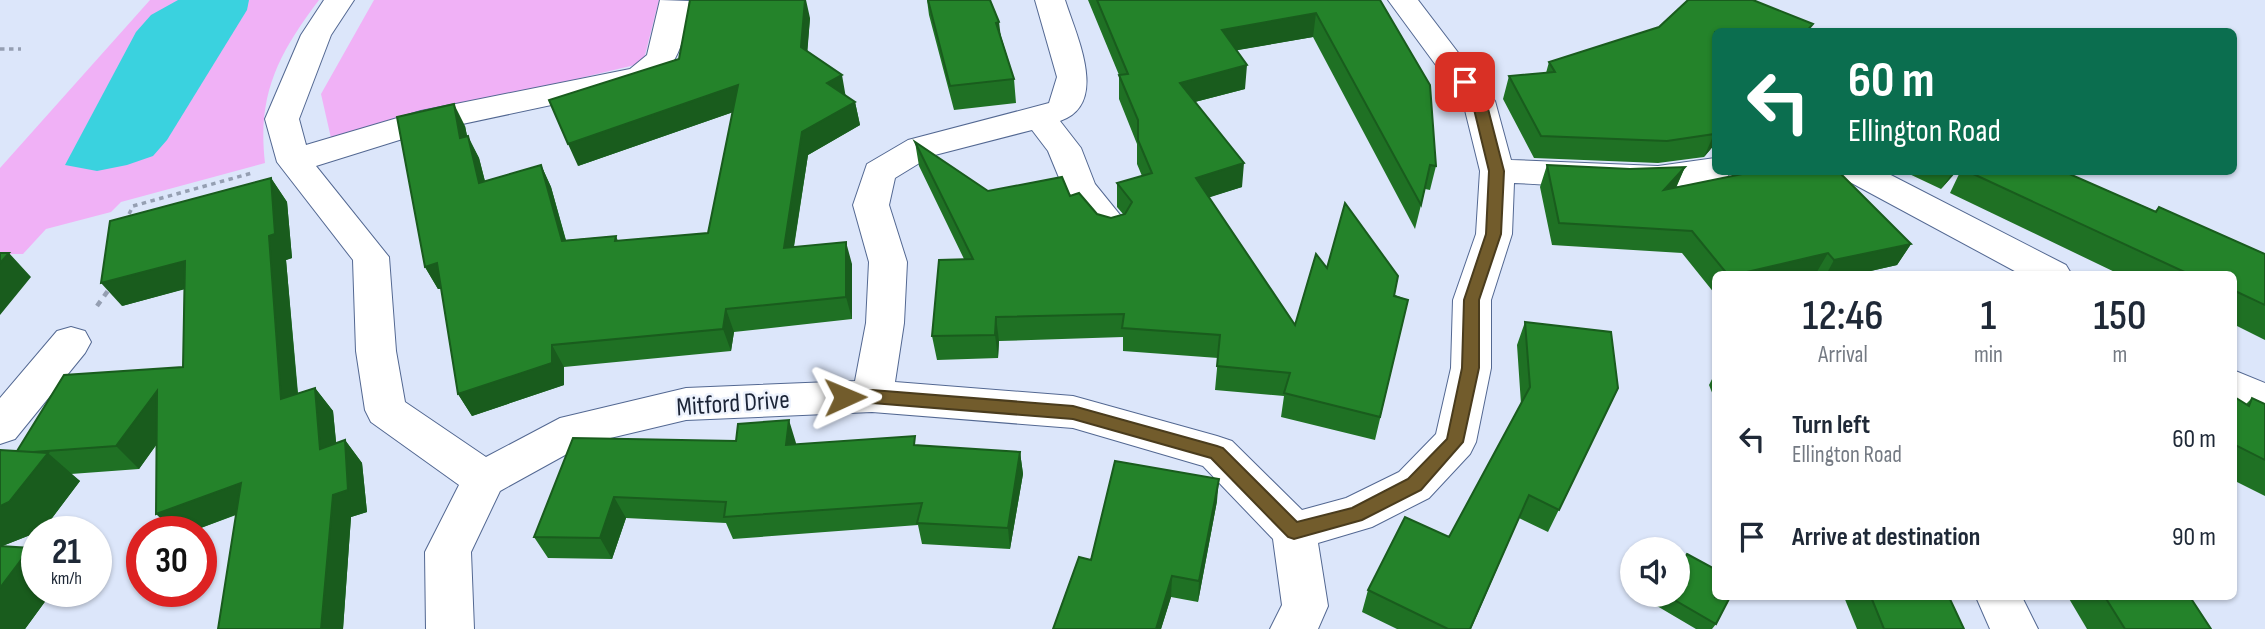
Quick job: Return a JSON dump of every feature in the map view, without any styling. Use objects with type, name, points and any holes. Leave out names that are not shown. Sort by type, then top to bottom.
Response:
[{"type":"street","points":[[339,0],[316,35],[282,119],[294,162],[371,257],[376,351],[386,410],[484,479],[448,552],[450,629]]},
{"type":"street","points":[[872,396],[885,323],[888,262],[871,205],[879,172],[920,148],[1039,117],[1063,108],[1073,77],[1050,0]]},
{"type":"street","points":[[1294,629],[1305,606],[1294,531],[1356,514],[1415,485],[1455,442],[1471,368],[1472,300],[1494,234],[1497,171],[1479,101],[1404,0]]},
{"type":"street","points":[[294,162],[351,140],[409,123],[639,77],[653,70],[667,46],[674,1]]},
{"type":"street","points":[[1039,117],[1063,148],[1079,189],[1111,226]]},
{"type":"street","points":[[1497,171],[1658,178],[1712,169]]},
{"type":"street","points":[[1864,175],[2045,271]]},
{"type":"street","points":[[0,427],[17,385],[71,342]]},
{"type":"street","points":[[2237,388],[2265,402]]},
{"type":"street","name":"Mitford Drive","points":[[484,479],[575,430],[686,404],[872,396],[1073,412],[1217,453],[1294,531]]},
{"type":"street","points":[[2000,600],[2014,629]]},
{"type":"path","points":[[0,49],[21,49]]},
{"type":"path","points":[[123,233],[132,206],[294,162]]},
{"type":"path","points":[[71,342],[113,284]]},
{"type":"shaded area","points":[[150,0],[319,0],[292,39],[274,76],[264,116],[265,163],[121,202],[111,212],[46,229],[23,254],[0,254],[0,168]]},
{"type":"shaded area","points":[[374,0],[659,0],[643,63],[331,138],[321,94]]},
{"type":"water","points":[[178,0],[249,0],[247,10],[167,140],[153,156],[97,171],[65,165],[136,32],[151,15]]},
{"type":"building","points":[[690,0],[805,0],[801,47],[842,75],[827,83],[855,102],[802,132],[784,248],[846,242],[846,297],[726,309],[723,329],[552,345],[552,363],[458,394],[437,263],[425,267],[397,117],[454,104],[460,138],[468,136],[479,183],[541,165],[562,241],[616,236],[615,241],[708,233],[738,85],[568,144],[549,100],[679,59]]},
{"type":"building","points":[[928,0],[990,0],[999,22],[996,23],[1014,79],[950,86]]},
{"type":"building","points":[[1097,0],[1380,0],[1430,85],[1436,166],[1430,165],[1421,205],[1316,13],[1222,30],[1247,65],[1180,83],[1244,163],[1196,178],[1295,325],[1316,254],[1327,268],[1345,203],[1398,276],[1394,296],[1408,300],[1380,417],[1284,393],[1290,373],[1217,366],[1220,335],[1122,328],[1124,314],[996,317],[995,335],[932,336],[939,260],[973,259],[915,142],[988,191],[1062,177],[1070,196],[1079,193],[1097,214],[1111,218],[1125,214],[1132,202],[1117,183],[1152,173],[1138,140],[1138,120],[1119,75],[1128,74]]},
{"type":"building","points":[[1688,0],[1753,0],[1813,24],[1810,28],[1712,28],[1712,134],[1667,141],[1541,136],[1509,76],[1555,72],[1549,62],[1659,27]]},
{"type":"building","points":[[1547,165],[1630,169],[1685,167],[1664,190],[1737,175],[1842,175],[1911,244],[1834,260],[1828,253],[1751,271],[1725,271],[1692,231],[1559,223]]},
{"type":"building","points":[[1975,175],[2072,175],[2156,212],[2159,207],[2265,254],[2265,305],[2237,292],[2237,271],[2182,271]]},
{"type":"building","points":[[271,178],[275,234],[269,236],[281,399],[315,388],[320,449],[345,440],[348,490],[333,495],[321,629],[218,629],[241,483],[156,514],[157,391],[116,446],[17,451],[64,375],[183,367],[185,261],[101,283],[110,221]]},
{"type":"building","points":[[0,253],[9,253],[0,263]]},
{"type":"building","points":[[1525,322],[1611,332],[1618,388],[1559,510],[1529,495],[1470,629],[1448,629],[1368,590],[1405,517],[1449,537],[1530,387]]},
{"type":"building","points":[[2237,398],[2249,406],[2252,398],[2265,404],[2265,460],[2237,446]]},
{"type":"building","points":[[789,420],[786,445],[915,436],[914,445],[1020,452],[1008,528],[917,523],[922,503],[724,517],[726,502],[614,497],[600,538],[534,537],[573,438],[736,441],[738,424]]},
{"type":"building","points":[[0,450],[48,453],[9,502],[0,506]]},
{"type":"building","points":[[1115,461],[1219,479],[1199,581],[1172,576],[1156,629],[1053,629],[1079,557],[1091,560]]},
{"type":"building","points":[[0,546],[21,547],[21,560],[0,588]]},
{"type":"building","points":[[1690,556],[1712,567],[1712,600],[1728,600],[1716,624],[1687,607],[1690,607]]},
{"type":"building","points":[[1872,600],[1950,600],[1964,629],[1884,629]]},
{"type":"building","points":[[2107,600],[2192,600],[2211,629],[2125,629]]},
{"type":"route","points":[[845,397],[872,396],[1073,412],[1217,453],[1294,531],[1356,514],[1415,485],[1455,442],[1471,368],[1472,300],[1494,234],[1497,171],[1479,101],[1465,82]]}]
